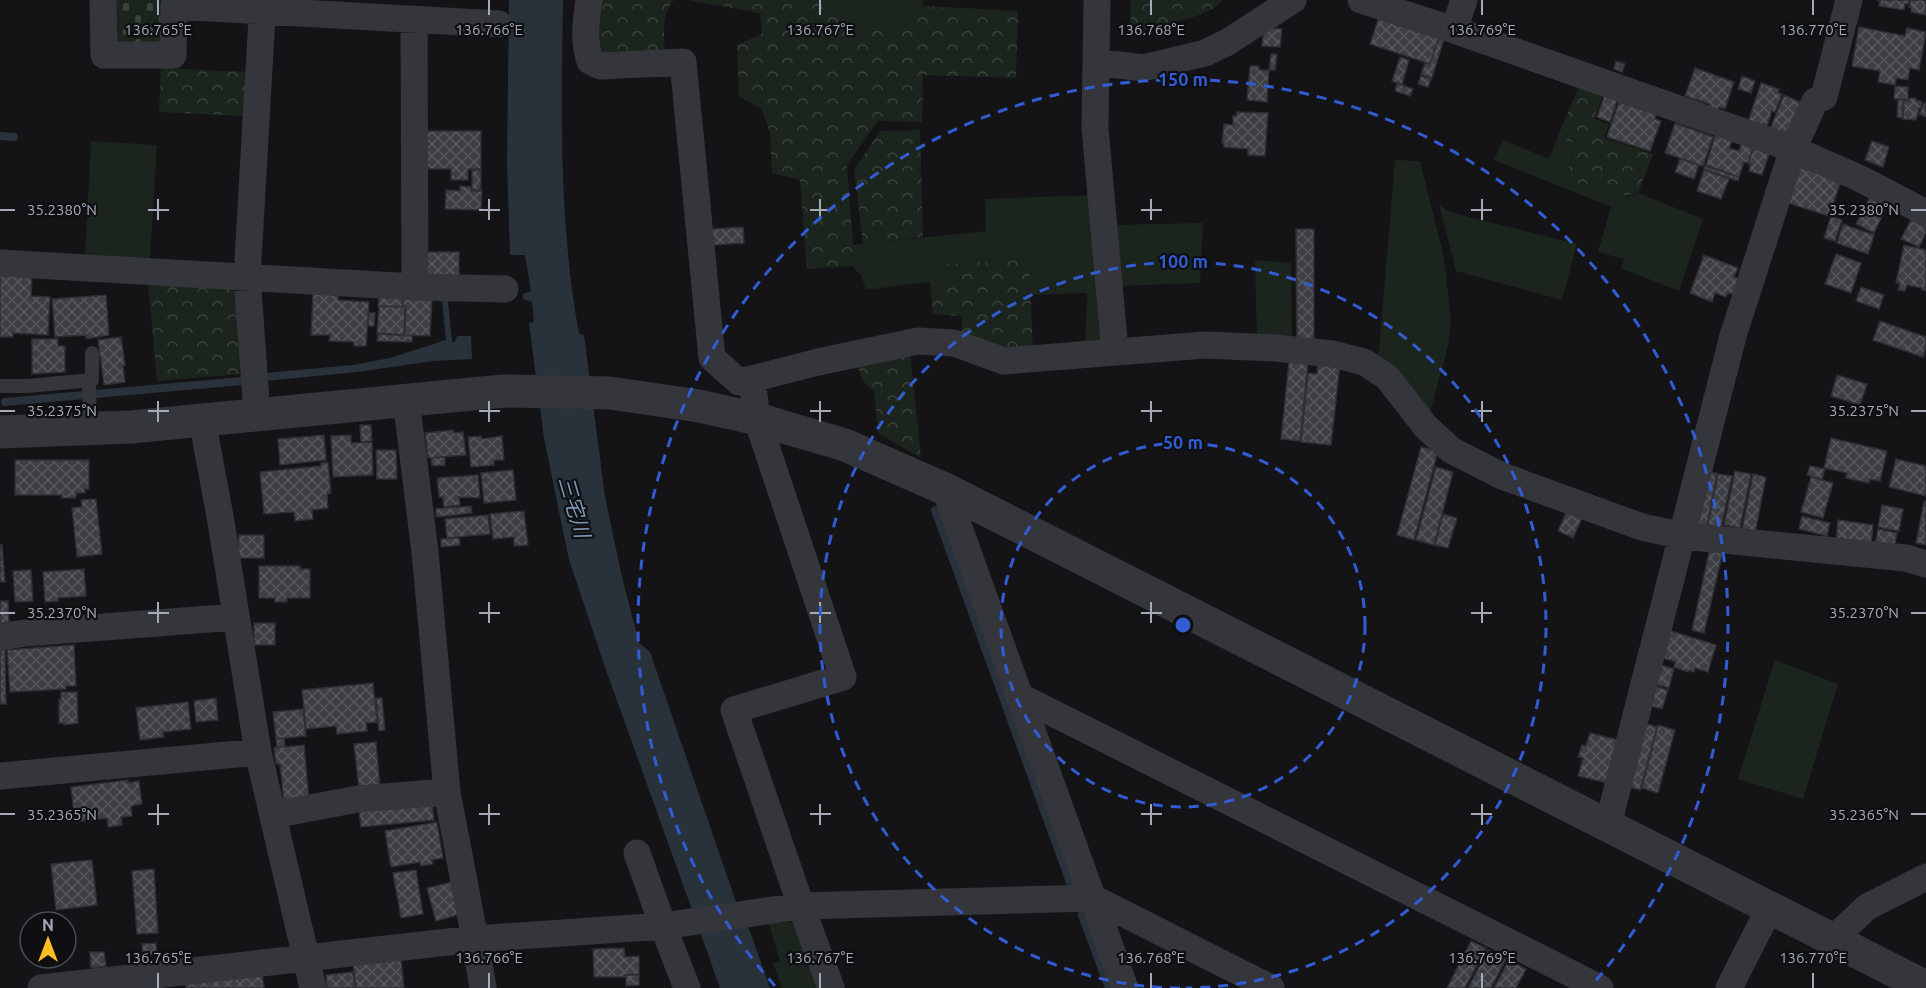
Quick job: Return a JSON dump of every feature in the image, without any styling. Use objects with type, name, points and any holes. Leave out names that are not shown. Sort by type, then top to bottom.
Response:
[{"type":"street","points":[[103,0],[104,55],[173,55],[174,6],[262,5],[414,19],[499,24]]},
{"type":"street","points":[[589,0],[585,48],[590,61],[600,66],[682,62],[712,358],[740,382],[818,362],[918,341],[954,343],[1004,361],[1205,345],[1275,348],[1333,354],[1364,362],[1387,377],[1426,426],[1451,450],[1502,476],[1642,526],[1683,536],[1906,558],[1926,564]]},
{"type":"street","points":[[1097,0],[1095,128],[1115,352]]},
{"type":"street","points":[[1096,62],[1143,68],[1205,53],[1226,43],[1293,0]]},
{"type":"street","points":[[1361,0],[1454,30],[1793,149],[1861,179],[1926,213]]},
{"type":"street","points":[[1454,30],[1464,0]]},
{"type":"street","points":[[1608,825],[1733,336],[1793,149],[1815,101],[1824,98],[1849,0]]},
{"type":"street","points":[[257,414],[247,276],[262,5]]},
{"type":"street","points":[[414,19],[415,287]]},
{"type":"street","points":[[0,263],[415,287],[505,289]]},
{"type":"street","points":[[752,379],[757,419],[843,677],[735,710],[789,908],[831,988]]},
{"type":"street","points":[[0,432],[90,416],[131,427],[406,399],[519,391],[610,393],[699,406],[757,419],[845,446],[945,489],[1926,987]]},
{"type":"street","points":[[406,399],[425,552],[447,792],[476,939],[483,988]]},
{"type":"street","points":[[202,419],[258,752],[313,988]]},
{"type":"street","points":[[945,489],[1125,988]]},
{"type":"street","points":[[0,637],[236,617]]},
{"type":"street","points":[[1019,696],[1600,988]]},
{"type":"street","points":[[0,776],[258,752]]},
{"type":"street","points":[[273,815],[358,799],[447,792]]},
{"type":"street","points":[[637,853],[669,925],[687,988]]},
{"type":"street","points":[[1833,939],[1867,907],[1926,877]]},
{"type":"street","points":[[41,988],[476,939],[669,925],[789,908],[1093,898],[1271,988]]},
{"type":"street","points":[[1729,988],[1770,907]]},
{"type":"lane","points":[[90,416],[89,383],[92,380],[92,353]]},
{"type":"lane","points":[[0,386],[89,383]]},
{"type":"green space","points":[[111,0],[167,0],[165,40],[158,47],[116,47]]},
{"type":"green space","points":[[595,0],[674,0],[665,19],[665,56],[603,61],[591,28]]},
{"type":"green space","points":[[688,0],[840,0],[839,26],[898,32],[923,6],[1018,11],[1016,78],[923,75],[922,122],[878,121],[847,165],[853,245],[852,266],[807,269],[800,180],[772,173],[770,133],[762,109],[739,96],[737,45],[762,34],[760,13]]},
{"type":"green space","points":[[840,0],[923,0],[923,6],[898,32],[838,26]]},
{"type":"green space","points":[[1131,0],[1223,0],[1194,17],[1130,32]]},
{"type":"green space","points":[[161,68],[246,72],[244,116],[159,112]]},
{"type":"green space","points":[[1580,84],[1604,92],[1594,119],[1609,124],[1604,138],[1653,154],[1638,193],[1609,195],[1565,177],[1576,144],[1558,136]]},
{"type":"green space","points":[[920,130],[923,237],[863,244],[854,170],[880,131]]},
{"type":"green space","points":[[1558,136],[1576,143],[1565,177],[1627,197],[1638,193],[1703,219],[1679,291],[1621,268],[1624,259],[1598,252],[1611,207],[1494,160],[1503,140],[1549,159]]},
{"type":"green space","points":[[91,141],[157,145],[150,260],[85,256]]},
{"type":"green space","points":[[1395,160],[1420,161],[1444,257],[1451,322],[1448,346],[1430,413],[1378,361]]},
{"type":"green space","points":[[1094,195],[1101,345],[1085,346],[1087,293],[1030,295],[1029,260],[942,280],[866,290],[861,275],[852,266],[853,245],[986,231],[985,199]]},
{"type":"green space","points":[[1439,205],[1450,212],[1577,244],[1562,300],[1456,271]]},
{"type":"green space","points":[[1203,223],[1200,283],[1115,286],[1112,225]]},
{"type":"green space","points":[[1029,260],[1033,352],[1002,353],[962,338],[962,316],[933,314],[930,281],[942,280],[946,264]]},
{"type":"green space","points":[[1255,260],[1291,263],[1292,342],[1257,339]]},
{"type":"green space","points":[[148,283],[231,287],[236,294],[240,374],[157,381]]},
{"type":"green space","points":[[910,353],[921,458],[878,433],[874,391],[863,381],[856,363]]},
{"type":"green space","points":[[1775,660],[1838,684],[1803,799],[1738,779]]},
{"type":"green space","points":[[788,922],[801,927],[823,988],[782,988],[773,963],[780,961],[769,924]]},
{"type":"water","name":"三宅川","points":[[509,0],[563,0],[562,125],[568,251],[579,334],[584,335],[605,497],[639,643],[650,652],[736,902],[748,926],[770,988],[720,988],[569,560],[544,438],[529,323],[534,322],[532,302],[523,299],[523,294],[531,291],[525,255],[510,255],[507,162]]},
{"type":"water","points":[[442,300],[448,300],[452,342],[455,342],[457,336],[471,336],[472,359],[433,361],[357,372],[265,381],[265,373],[353,365],[390,358],[446,340]]},
{"type":"building","points":[[1877,0],[1909,0],[1904,10],[1879,6],[1880,2]]},
{"type":"building","points":[[1911,0],[1926,0],[1926,15],[1911,12],[1912,8],[1909,7]]},
{"type":"building","points":[[1379,17],[1439,37],[1430,64],[1370,44]]},
{"type":"building","points":[[1264,27],[1282,29],[1280,47],[1262,46]]},
{"type":"building","points":[[1859,27],[1905,36],[1907,28],[1926,32],[1919,70],[1910,68],[1908,80],[1896,78],[1895,85],[1878,82],[1880,71],[1852,66]]},
{"type":"building","points":[[1439,38],[1444,39],[1432,78],[1421,74],[1425,63],[1430,64]]},
{"type":"building","points":[[1271,54],[1277,54],[1275,70],[1269,70]]},
{"type":"building","points":[[1400,57],[1409,60],[1402,85],[1392,81]]},
{"type":"building","points":[[1616,61],[1625,64],[1622,72],[1614,69]]},
{"type":"building","points":[[1250,66],[1259,66],[1259,70],[1269,70],[1267,102],[1247,100]]},
{"type":"building","points":[[1695,68],[1734,82],[1725,109],[1709,108],[1710,104],[1685,96]]},
{"type":"building","points":[[1421,76],[1431,79],[1428,87],[1418,84]]},
{"type":"building","points":[[1742,76],[1755,81],[1751,93],[1738,89]]},
{"type":"building","points":[[1397,83],[1413,89],[1410,96],[1395,91]]},
{"type":"building","points":[[1761,83],[1779,89],[1778,93],[1782,94],[1775,112],[1772,111],[1767,126],[1748,122]]},
{"type":"building","points":[[1895,86],[1908,87],[1908,99],[1894,99]]},
{"type":"building","points":[[1605,94],[1618,98],[1610,122],[1597,117]]},
{"type":"building","points":[[1784,95],[1802,103],[1788,136],[1770,129]]},
{"type":"building","points":[[1909,98],[1922,101],[1916,120],[1903,119],[1904,100],[1909,101]]},
{"type":"building","points":[[1898,100],[1903,100],[1902,118],[1897,117]]},
{"type":"building","points":[[1619,102],[1656,114],[1655,119],[1661,121],[1650,151],[1607,137]]},
{"type":"building","points":[[1924,103],[1926,104],[1926,117],[1919,114]]},
{"type":"building","points":[[1237,112],[1268,113],[1265,156],[1248,155],[1248,149],[1224,147],[1222,143],[1224,124],[1233,125],[1233,116],[1236,116]]},
{"type":"building","points":[[1675,123],[1713,137],[1703,166],[1665,153]]},
{"type":"building","points":[[425,131],[481,131],[481,169],[468,169],[468,180],[451,180],[451,169],[425,169]]},
{"type":"building","points":[[1716,133],[1733,139],[1729,148],[1739,151],[1742,142],[1754,146],[1748,163],[1744,162],[1739,177],[1706,165]]},
{"type":"building","points":[[1872,141],[1889,147],[1883,167],[1865,160]]},
{"type":"building","points":[[1754,146],[1770,151],[1762,175],[1749,171],[1751,164],[1748,164]]},
{"type":"building","points":[[1680,159],[1699,165],[1694,179],[1675,172]]},
{"type":"building","points":[[1705,166],[1739,177],[1738,181],[1704,169]]},
{"type":"building","points":[[1797,166],[1841,181],[1829,216],[1785,202]]},
{"type":"building","points":[[472,170],[481,170],[481,190],[472,190]]},
{"type":"building","points":[[1704,170],[1729,179],[1721,199],[1697,191]]},
{"type":"building","points":[[460,186],[471,187],[471,191],[482,191],[481,210],[445,209],[446,190],[460,191]]},
{"type":"building","points":[[1870,197],[1887,206],[1874,233],[1856,224]]},
{"type":"building","points":[[1831,216],[1842,220],[1835,241],[1824,238]]},
{"type":"building","points":[[1911,220],[1926,227],[1926,233],[1919,247],[1901,239]]},
{"type":"building","points":[[1843,224],[1874,235],[1868,254],[1837,243]]},
{"type":"building","points":[[743,227],[744,243],[713,245],[712,229]]},
{"type":"building","points":[[1296,229],[1314,229],[1314,339],[1297,339]]},
{"type":"building","points":[[1904,245],[1926,250],[1926,291],[1907,285],[1905,291],[1898,290],[1900,283],[1896,283]]},
{"type":"building","points":[[423,252],[459,252],[459,276],[430,275],[422,268]]},
{"type":"building","points":[[1836,254],[1861,263],[1851,293],[1825,284]]},
{"type":"building","points":[[1704,255],[1738,268],[1734,277],[1739,279],[1733,294],[1728,293],[1726,297],[1715,293],[1712,302],[1690,293]]},
{"type":"building","points":[[0,275],[32,277],[31,296],[50,297],[48,335],[13,333],[13,337],[0,337]]},
{"type":"building","points":[[1861,287],[1884,295],[1879,309],[1856,301]]},
{"type":"building","points":[[313,293],[338,295],[338,300],[369,302],[366,346],[354,346],[354,342],[329,341],[330,335],[311,335]]},
{"type":"building","points":[[106,295],[109,335],[86,339],[86,335],[55,337],[52,299]]},
{"type":"building","points":[[379,296],[403,297],[402,307],[378,306]]},
{"type":"building","points":[[403,297],[432,299],[430,336],[405,335],[406,307],[403,307]]},
{"type":"building","points":[[379,306],[405,307],[404,335],[377,333]]},
{"type":"building","points":[[369,313],[375,313],[374,326],[368,326]]},
{"type":"building","points":[[1880,321],[1926,337],[1923,357],[1873,340]]},
{"type":"building","points":[[378,334],[412,336],[412,342],[377,341]]},
{"type":"building","points":[[121,337],[125,382],[104,385],[98,340]]},
{"type":"building","points":[[32,339],[58,339],[58,346],[65,346],[65,372],[32,374]]},
{"type":"building","points":[[1289,361],[1308,363],[1300,441],[1281,439]]},
{"type":"building","points":[[1318,362],[1340,364],[1331,445],[1301,442],[1308,373],[1317,374]]},
{"type":"building","points":[[1837,375],[1867,384],[1860,405],[1831,396]]},
{"type":"building","points":[[360,425],[371,425],[372,441],[361,442]]},
{"type":"building","points":[[453,430],[454,433],[463,432],[466,455],[428,458],[425,433]]},
{"type":"building","points":[[324,435],[326,460],[280,465],[278,439]]},
{"type":"building","points":[[351,435],[351,443],[372,442],[373,475],[333,477],[331,436]]},
{"type":"building","points":[[481,436],[482,439],[502,436],[504,460],[494,460],[494,465],[471,467],[468,437]]},
{"type":"building","points":[[1831,438],[1887,451],[1880,481],[1870,479],[1869,483],[1846,478],[1847,473],[1824,468]]},
{"type":"building","points":[[1421,447],[1438,451],[1414,540],[1397,535]]},
{"type":"building","points":[[376,450],[396,450],[397,479],[377,479]]},
{"type":"building","points":[[445,457],[445,465],[432,466],[431,458]]},
{"type":"building","points":[[1896,459],[1926,466],[1926,496],[1889,487]]},
{"type":"building","points":[[15,460],[89,460],[89,489],[85,489],[85,493],[76,493],[76,498],[62,498],[62,495],[15,495]]},
{"type":"building","points":[[328,462],[331,493],[327,494],[328,508],[312,510],[313,519],[295,521],[294,512],[264,514],[260,472],[321,466],[321,463]]},
{"type":"building","points":[[1810,466],[1825,469],[1822,479],[1807,475]]},
{"type":"building","points":[[1436,467],[1453,472],[1434,545],[1416,540]]},
{"type":"building","points":[[513,470],[516,500],[484,503],[481,473]]},
{"type":"building","points":[[1704,471],[1717,473],[1707,526],[1694,523]]},
{"type":"building","points":[[1735,471],[1751,474],[1740,528],[1724,525]]},
{"type":"building","points":[[1718,474],[1732,476],[1721,528],[1708,525]]},
{"type":"building","points":[[1753,474],[1766,477],[1755,533],[1742,530]]},
{"type":"building","points":[[478,475],[480,498],[459,497],[460,505],[444,507],[443,497],[439,497],[437,478]]},
{"type":"building","points":[[1811,477],[1833,483],[1823,518],[1801,512]]},
{"type":"building","points":[[96,499],[102,554],[77,557],[72,508],[82,507],[81,500]]},
{"type":"building","points":[[1924,501],[1926,502],[1926,545],[1916,543]]},
{"type":"building","points":[[1882,505],[1903,509],[1899,531],[1878,527]]},
{"type":"building","points":[[471,506],[472,513],[436,517],[436,509]]},
{"type":"building","points":[[524,511],[528,545],[514,546],[514,537],[493,539],[490,514]]},
{"type":"building","points":[[1567,511],[1582,518],[1573,538],[1558,531]]},
{"type":"building","points":[[1443,514],[1457,518],[1448,548],[1435,545]]},
{"type":"building","points":[[488,515],[490,534],[447,538],[445,519]]},
{"type":"building","points":[[1802,516],[1830,523],[1827,536],[1799,529]]},
{"type":"building","points":[[1838,520],[1873,525],[1871,545],[1836,541]]},
{"type":"building","points":[[1878,529],[1897,533],[1894,549],[1875,546]]},
{"type":"building","points":[[239,535],[264,535],[264,558],[238,558]]},
{"type":"building","points":[[459,538],[460,545],[441,547],[441,539]]},
{"type":"building","points":[[0,545],[2,545],[5,582],[0,582]]},
{"type":"building","points":[[1710,548],[1723,551],[1704,633],[1692,630]]},
{"type":"building","points":[[259,566],[300,566],[300,569],[310,569],[310,598],[287,598],[287,602],[275,602],[275,598],[259,598]]},
{"type":"building","points":[[84,569],[86,596],[58,598],[58,601],[45,602],[43,572]]},
{"type":"building","points":[[31,570],[33,601],[15,602],[13,571]]},
{"type":"building","points":[[0,601],[8,601],[9,623],[0,623]]},
{"type":"building","points":[[254,623],[275,623],[275,645],[254,645]]},
{"type":"building","points":[[1668,630],[1716,645],[1708,672],[1695,668],[1694,672],[1689,670],[1688,672],[1674,667],[1676,662],[1659,657]]},
{"type":"building","points":[[74,645],[76,686],[66,686],[66,689],[10,692],[7,650]]},
{"type":"building","points":[[0,650],[5,650],[6,704],[0,704]]},
{"type":"building","points":[[1657,664],[1674,669],[1669,688],[1651,683]]},
{"type":"building","points":[[373,683],[377,722],[366,723],[367,731],[337,734],[336,726],[306,729],[302,690]]},
{"type":"building","points":[[1651,685],[1668,690],[1662,709],[1651,706]]},
{"type":"building","points":[[61,692],[77,692],[78,723],[64,725],[64,723],[59,723]]},
{"type":"building","points":[[216,698],[218,720],[196,722],[194,701]]},
{"type":"building","points":[[376,698],[382,698],[385,730],[379,731]]},
{"type":"building","points":[[188,702],[191,729],[163,732],[164,737],[140,740],[136,708]]},
{"type":"building","points":[[303,709],[306,736],[276,739],[273,712]]},
{"type":"building","points":[[1643,723],[1657,727],[1640,790],[1626,786]]},
{"type":"building","points":[[1658,725],[1675,730],[1658,793],[1642,788]]},
{"type":"building","points":[[1590,733],[1626,742],[1612,784],[1578,776],[1583,758],[1578,757],[1582,745],[1586,746]]},
{"type":"building","points":[[276,739],[284,739],[285,746],[277,747]]},
{"type":"building","points":[[376,742],[380,786],[359,788],[354,744]]},
{"type":"building","points":[[304,745],[309,799],[284,802],[280,764],[276,764],[274,748]]},
{"type":"building","points":[[128,780],[128,783],[139,781],[142,804],[131,806],[132,816],[121,817],[122,825],[108,827],[107,818],[75,822],[71,787]]},
{"type":"building","points":[[432,803],[434,820],[361,827],[359,810]]},
{"type":"building","points":[[437,822],[443,858],[432,860],[433,864],[421,866],[420,862],[391,867],[385,831]]},
{"type":"building","points":[[92,860],[97,905],[56,910],[51,864]]},
{"type":"building","points":[[154,869],[158,933],[137,934],[132,871]]},
{"type":"building","points":[[416,870],[423,914],[401,918],[393,873]]},
{"type":"building","points":[[452,882],[461,914],[436,921],[427,888]]},
{"type":"building","points":[[1471,941],[1486,948],[1465,988],[1447,988]]},
{"type":"building","points":[[156,943],[157,954],[143,955],[142,944]]},
{"type":"building","points":[[624,948],[625,957],[639,956],[639,974],[625,975],[625,977],[594,977],[593,949]]},
{"type":"building","points":[[1488,950],[1506,959],[1491,988],[1468,988]]},
{"type":"building","points":[[90,952],[104,952],[106,966],[91,968]]},
{"type":"building","points":[[401,958],[404,988],[356,988],[353,963]]},
{"type":"building","points":[[1509,960],[1526,969],[1516,988],[1494,988]]},
{"type":"building","points":[[353,972],[355,988],[327,988],[326,975]]},
{"type":"building","points":[[262,974],[264,988],[186,988],[185,982]]},
{"type":"building","points":[[626,975],[639,975],[639,985],[626,986]]},
{"type":"waterway","points":[[0,136],[14,137]]},
{"type":"waterway","points":[[5,402],[242,381]]},
{"type":"waterway","points":[[935,510],[1071,885]]},
{"type":"waterway","points":[[1082,915],[1109,988]]}]
